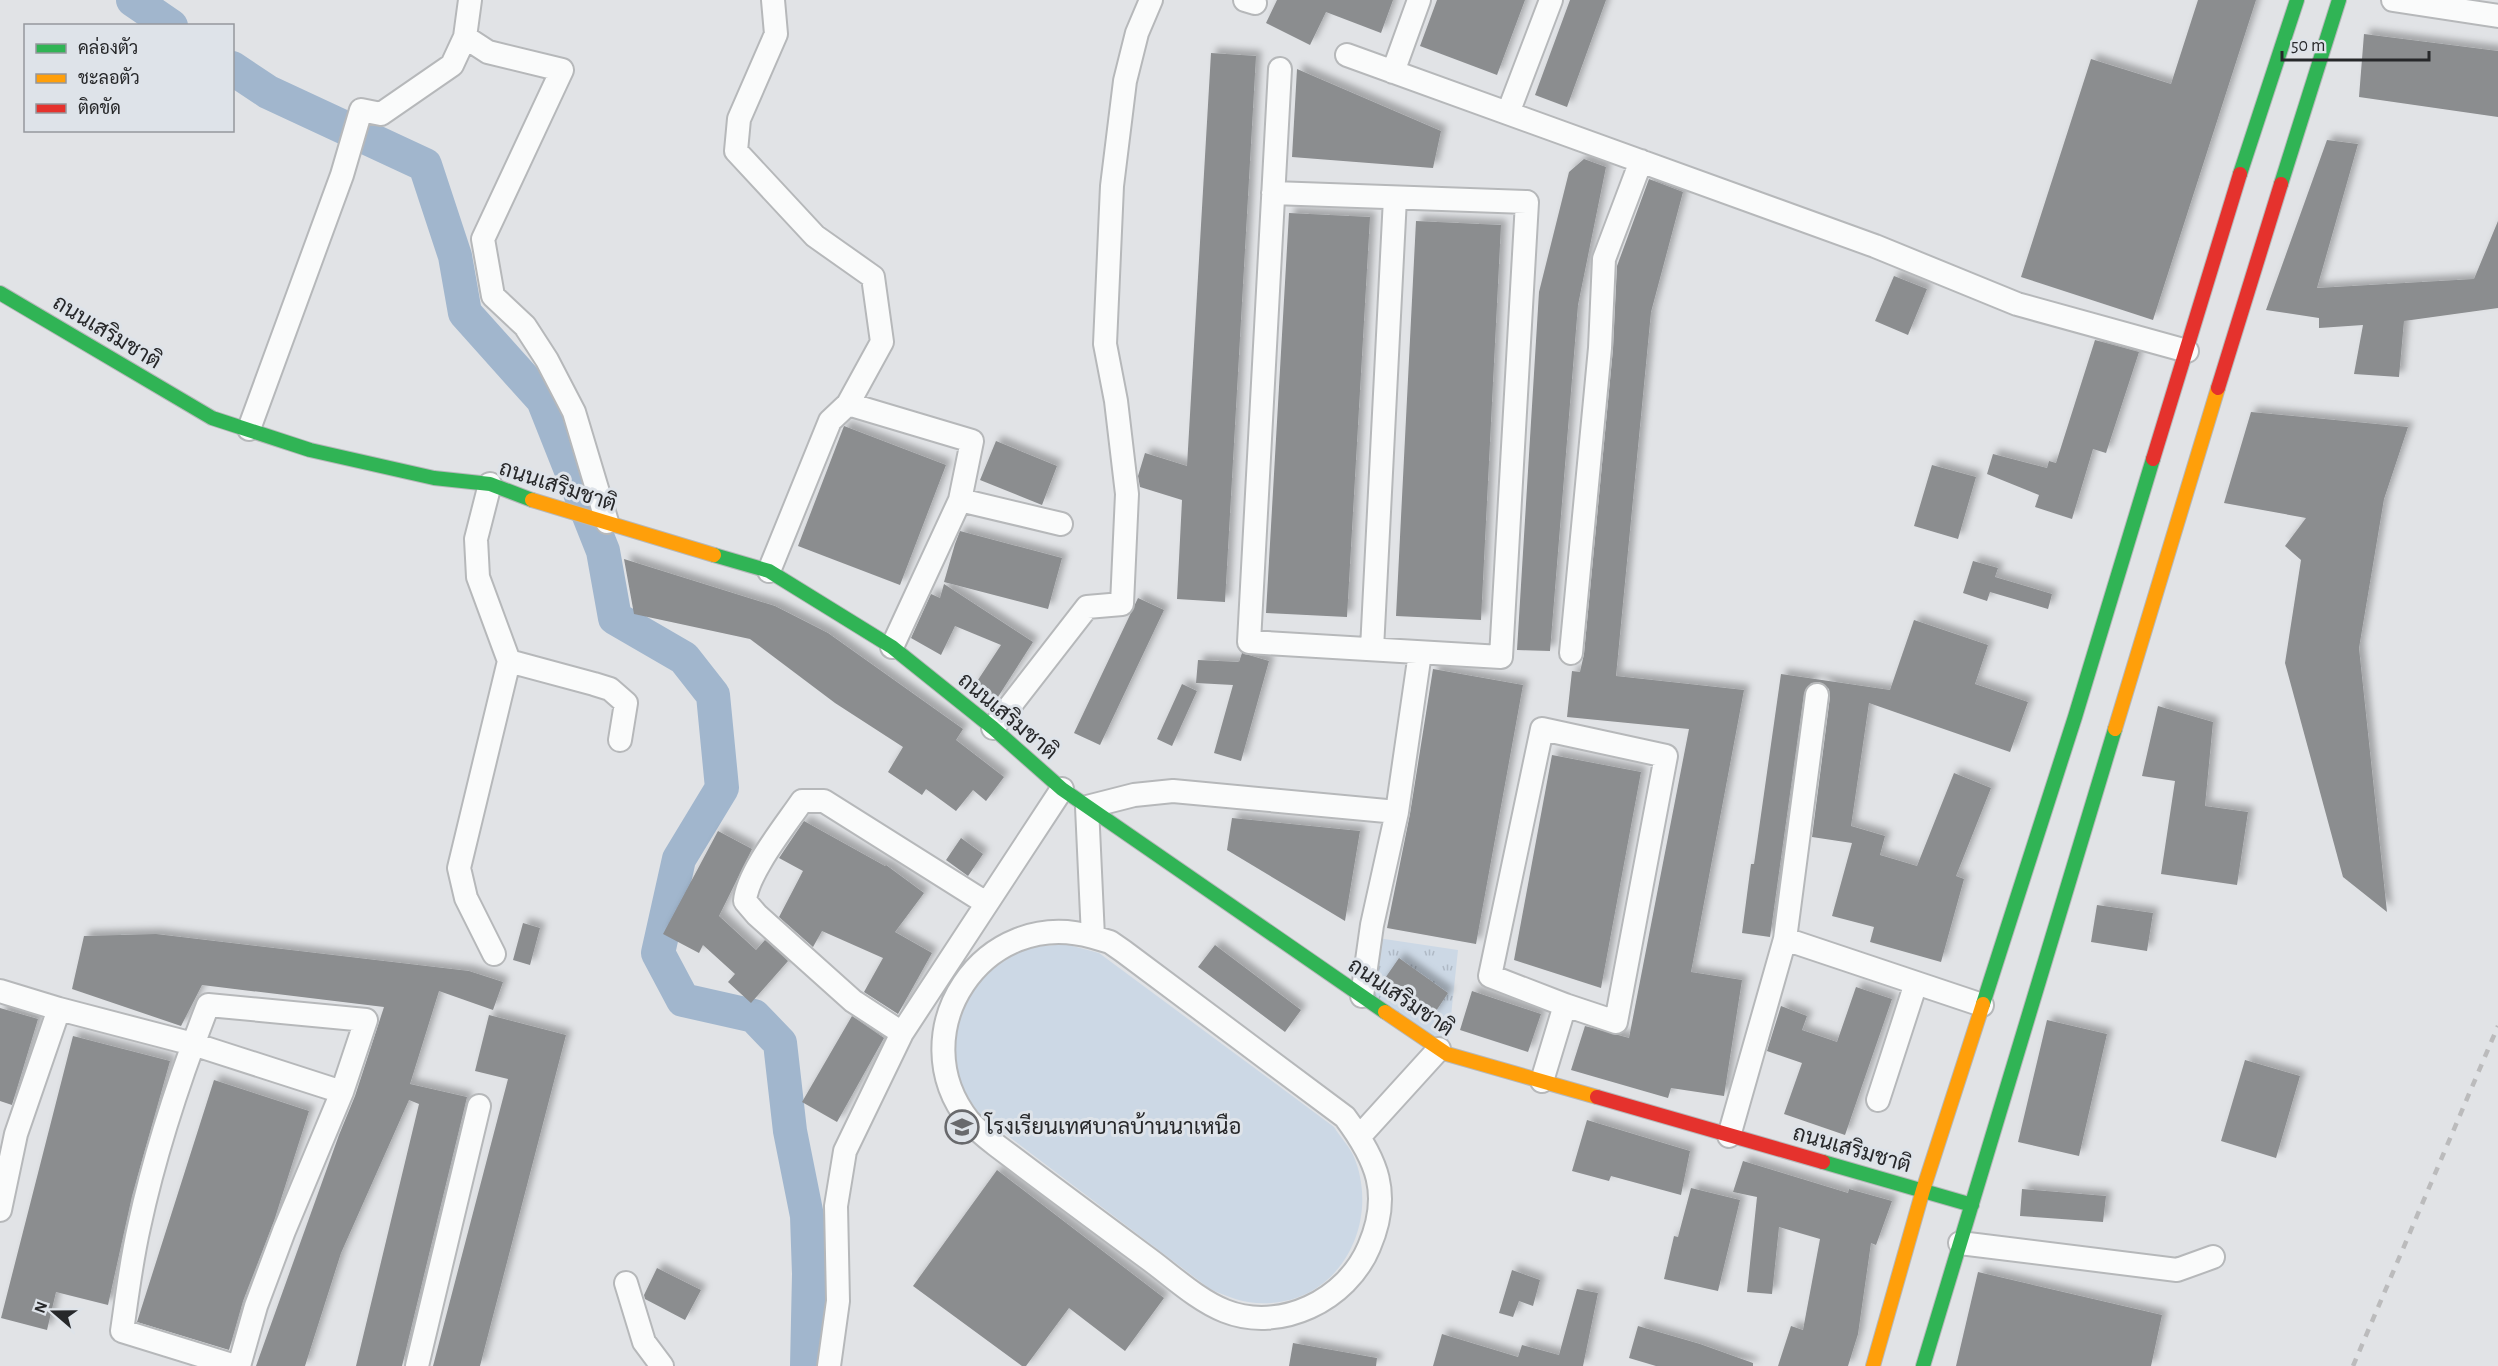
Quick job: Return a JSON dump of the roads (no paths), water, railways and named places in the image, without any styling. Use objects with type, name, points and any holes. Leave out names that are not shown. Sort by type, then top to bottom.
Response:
[{"type":"main road","points":[[1873,1366],[1923,1190],[2075,717],[2260,106],[2297,0]]},
{"type":"main road","points":[[1923,1366],[2248,288],[2339,0]]},
{"type":"main road","name":"ถนนเสริมชาติ","points":[[0,293],[212,418],[310,450],[434,478],[490,484],[544,505],[769,571],[892,647],[993,728],[1062,789],[1447,1054],[1972,1205]]},
{"type":"street","points":[[249,429],[342,175],[361,110],[381,114],[452,65],[465,37],[470,0]]},
{"type":"street","points":[[769,571],[830,421],[848,404],[882,342],[873,278],[815,236],[736,151],[739,119],[776,34],[773,0]]},
{"type":"street","points":[[993,728],[1088,608],[1122,604],[1127,494],[1116,401],[1105,344],[1111,197],[1125,81],[1137,33],[1151,0]]},
{"type":"street","points":[[1393,72],[1419,0]]},
{"type":"street","points":[[1508,113],[1551,0]]},
{"type":"street","points":[[2393,0],[2498,16]]},
{"type":"street","points":[[465,37],[488,52],[562,70],[483,239],[494,296],[525,326],[547,360],[574,412],[607,522]]},
{"type":"street","points":[[1347,55],[1875,246],[2018,303],[2187,351]]},
{"type":"street","points":[[1273,193],[1527,202],[1501,657],[1249,642],[1273,193],[1280,69]]},
{"type":"street","points":[[1571,653],[1600,348],[1604,259],[1641,161]]},
{"type":"street","points":[[1371,649],[1395,198]]},
{"type":"street","points":[[848,404],[972,441],[960,500],[892,647]]},
{"type":"street","points":[[490,484],[476,540],[478,577],[509,662],[459,868],[466,898],[494,954]]},
{"type":"street","points":[[960,500],[1061,524]]},
{"type":"street","points":[[1362,996],[1372,925],[1396,812],[1420,653]]},
{"type":"street","points":[[509,662],[610,689],[626,703],[620,740]]},
{"type":"street","points":[[1729,1136],[1785,939],[1817,695]]},
{"type":"street","points":[[1542,729],[1666,756],[1616,1022],[1565,1005],[1490,976],[1542,729]]},
{"type":"street","points":[[829,1366],[838,1301],[836,1206],[845,1152],[902,1033],[1062,789]]},
{"type":"street","points":[[1093,937],[1087,807],[1134,795],[1173,791],[1396,812]]},
{"type":"street","points":[[902,1033],[853,1001],[757,915],[745,901],[746,888],[770,849],[802,801],[824,801],[986,903]]},
{"type":"street","points":[[1054,931],[1074,932],[1093,937],[1110,942],[1123,951],[1345,1117],[1359,1137],[1375,1165],[1379,1184],[1378,1222],[1365,1258],[1341,1288],[1325,1299],[1309,1308],[1272,1317],[1234,1314],[1201,1297],[996,1145],[969,1120],[950,1085],[944,1047],[951,1008],[959,991],[982,960],[1016,939],[1054,931]]},
{"type":"street","points":[[1785,939],[1983,1005]]},
{"type":"street","points":[[1878,1100],[1916,983]]},
{"type":"street","points":[[0,991],[193,1044],[342,1092]]},
{"type":"street","points":[[208,1005],[366,1020],[342,1092],[284,1231],[256,1306],[237,1366],[122,1331],[139,1227],[164,1134],[193,1044],[208,1005]]},
{"type":"street","points":[[1542,1081],[1565,1005]]},
{"type":"street","points":[[0,1210],[8,1131],[26,1099],[59,1009]]},
{"type":"street","points":[[1359,1137],[1439,1049]]},
{"type":"street","points":[[417,1366],[478,1106]]},
{"type":"street","points":[[1960,1244],[2177,1270],[2213,1257]]},
{"type":"street","points":[[626,1283],[644,1342],[662,1366]]},
{"type":"waterway","points":[[133,0],[168,24]]},
{"type":"waterway","points":[[234,69],[268,92],[425,165],[455,256],[465,313],[543,400],[603,551],[615,618],[684,658],[713,695],[722,788],[679,859],[658,953],[683,1000],[754,1016],[780,1043],[790,1131],[807,1216],[809,1274],[807,1366]]},
{"type":"railway","points":[[2353,1366],[2498,1026]]},
{"type":"place","name":"โรงเรียนเทศบาลบ้านนาเหนือ","points":[[962,1127]]}]
